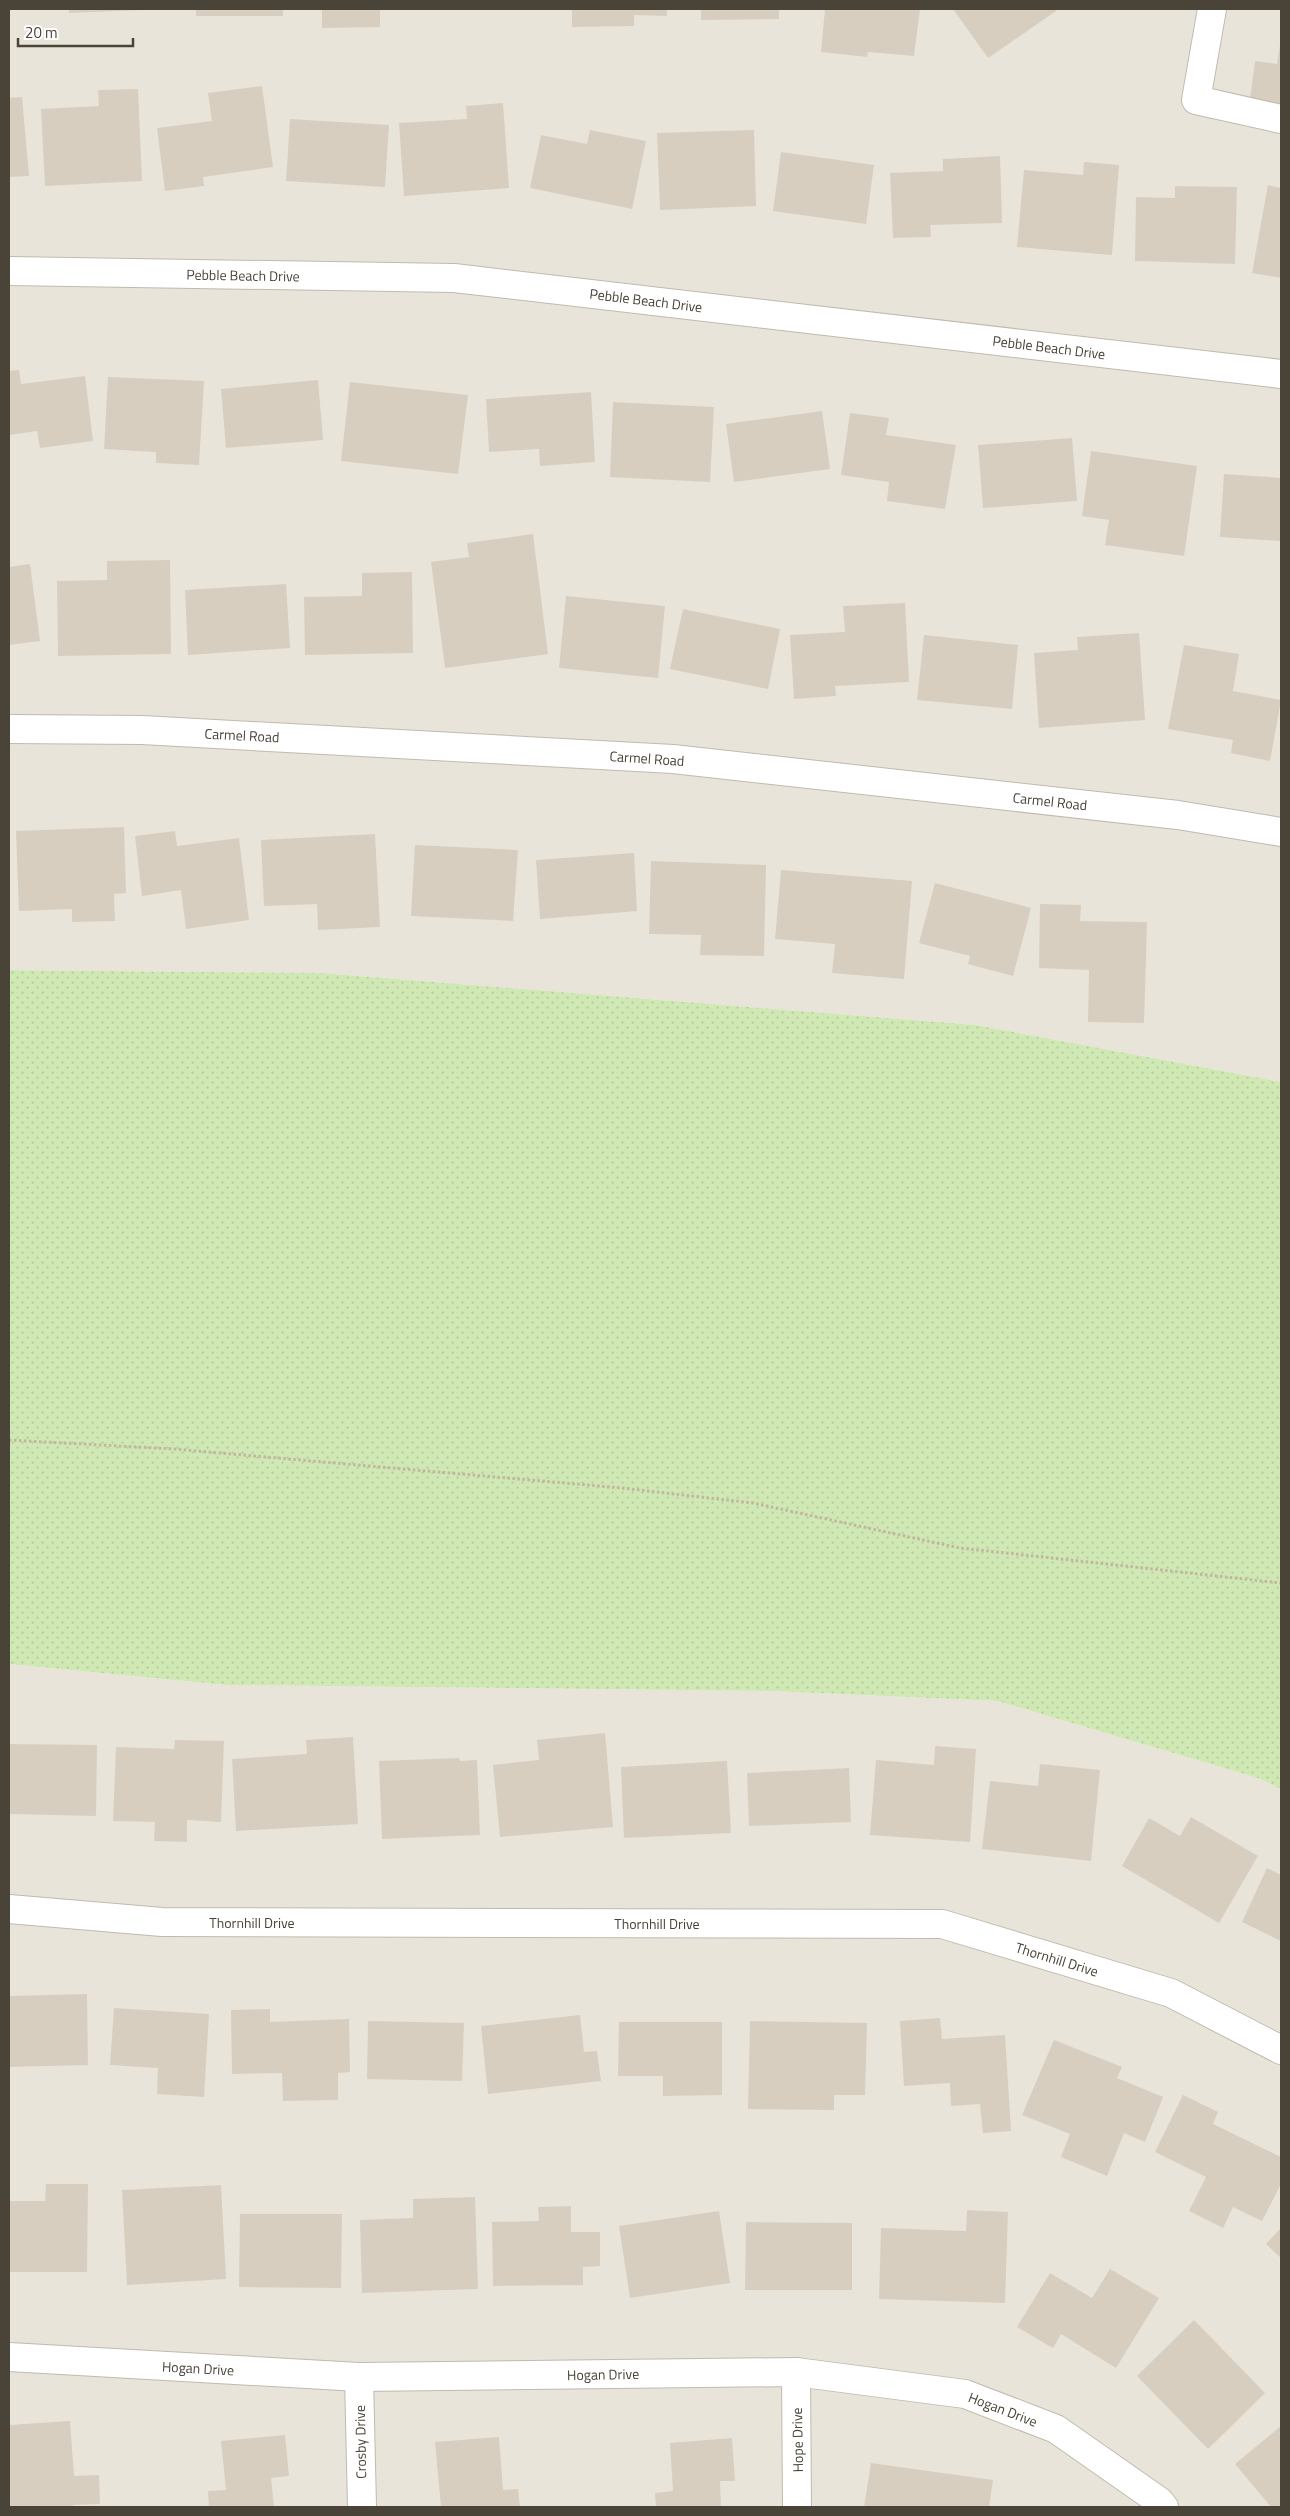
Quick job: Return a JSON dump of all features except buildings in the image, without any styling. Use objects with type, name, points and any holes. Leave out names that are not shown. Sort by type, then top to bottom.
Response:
[{"type":"street","points":[[1212,9],[1196,100],[1281,119]]},
{"type":"street","name":"Pebble Beach Drive","points":[[9,271],[454,278],[1281,374]]},
{"type":"street","name":"Carmel Road","points":[[9,729],[142,730],[673,759],[1178,815],[1281,832]]},
{"type":"street","name":"Thornhill Drive","points":[[9,1909],[162,1922],[942,1924],[1171,1993],[1281,2050]]},
{"type":"street","name":"Hogan Drive","points":[[9,2357],[358,2377],[796,2372],[965,2394],[1056,2430],[1160,2502],[1164,2507]]},
{"type":"street","name":"Hope Drive","points":[[796,2372],[797,2507]]},
{"type":"street","name":"Crosby Drive","points":[[358,2377],[362,2507]]},
{"type":"path","points":[[9,1440],[183,1450],[631,1489],[753,1503],[960,1548],[1281,1582]]},
{"type":"shaded area","points":[[9,9],[1281,9],[1281,1082],[976,1025],[321,973],[9,970]]},
{"type":"shaded area","points":[[9,1664],[226,1685],[772,1691],[997,1701],[1258,1778],[1281,1789],[1281,2507],[9,2507]]},
{"type":"green space","points":[[9,970],[321,973],[976,1025],[1281,1082],[1281,1789],[1258,1778],[997,1701],[772,1691],[226,1685],[9,1664]]}]
